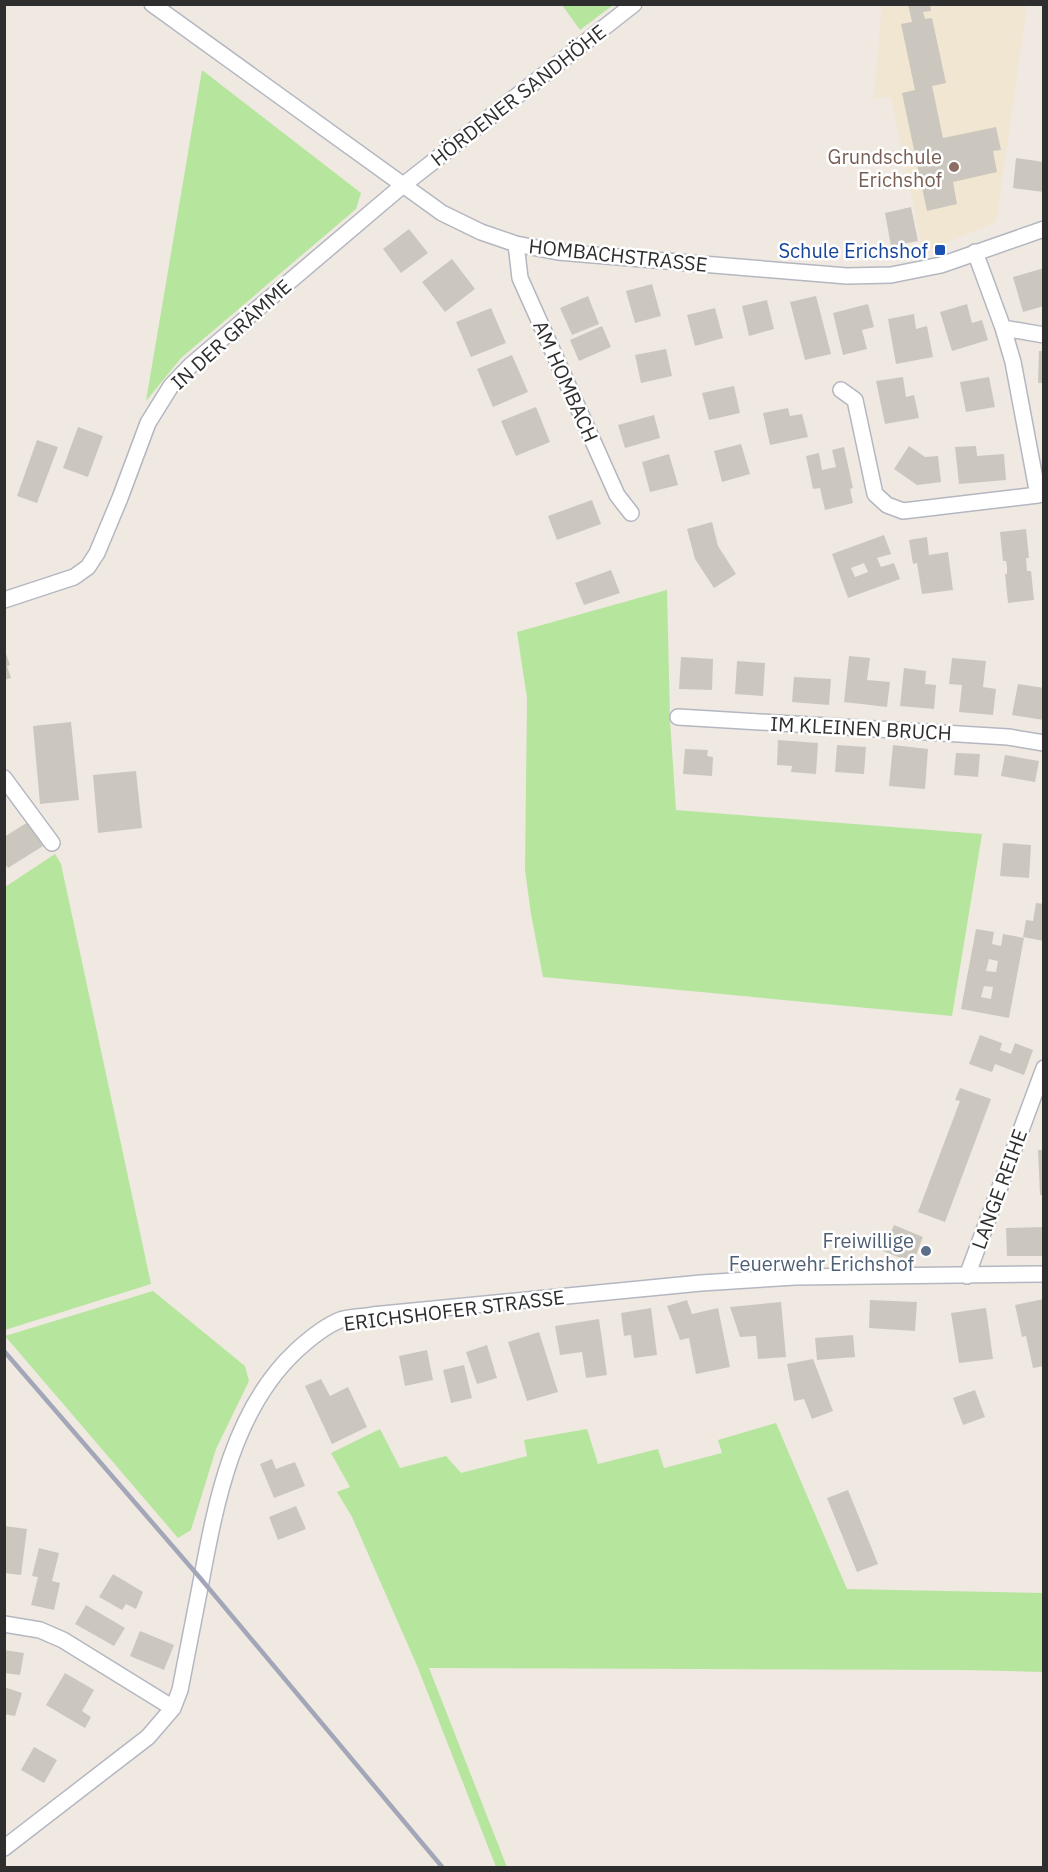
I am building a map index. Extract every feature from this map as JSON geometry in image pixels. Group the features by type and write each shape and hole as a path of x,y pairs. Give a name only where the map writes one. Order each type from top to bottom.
{"street":[{"name":"HOMBACHSTRASSE","path":"152,4 442,213 481,232 516,244 558,252 847,276 891,275 941,265 1044,229"},
{"name":"HÖRDENER SANDHÖHE","path":"402,186 634,4"},
{"name":"IN DER GRÄMME","path":"4,600 74,577 88,567 97,553 113,516 148,423 171,386 200,357 402,186"},
{"name":"AM HOMBACH","path":"516,244 520,278 617,495 631,513"},
{"path":"841,390 855,400 875,494 887,505 903,511 1038,495 1013,363 1003,328 975,252"},
{"path":"1003,328 1044,335"},
{"name":"IM KLEINEN BRUCH","path":"678,717 1008,737 1044,743"},
{"path":"4,778 52,843"},
{"name":"LANGE REIHE","path":"967,1276 1044,1068"},
{"name":"ERICHSHOFER STRASSE","path":"4,1848 148,1737 173,1708 180,1690 213,1517 230,1462 249,1413 267,1382 312,1336 341,1320 372,1315 701,1282 795,1277 1044,1274"},
{"path":"4,1624 40,1630 63,1640 173,1708"}],"shaded area":[{"name":"Grundschule Erichshof","path":"882,5 1027,5 996,222 923,252 891,97 874,98"}],"green space":[{"path":"562,5 613,5 580,30"},
{"path":"202,70 361,193 356,209 181,358 146,401"},
{"path":"667,590 670,720 676,810 982,834 952,1016 543,977 525,870 527,698 517,632"},
{"path":"55,854 61,864 151,1284 5,1330 5,887"},
{"path":"153,1291 245,1366 249,1381 216,1449 191,1530 178,1538 5,1336"},
{"path":"776,1423 847,1589 1043,1593 1043,1672 429,1668 507,1867 496,1867 418,1668 352,1517 337,1492 350,1487 331,1453 380,1429 400,1468 446,1456 461,1473 527,1456 524,1440 587,1429 598,1464 658,1449 664,1468 722,1453 718,1440"}],"building":[{"path":"908,4 930,4 931,11 923,12 925,19 932,18 946,83 932,86 943,138 996,127 1001,150 993,151 997,172 953,182 957,204 927,211 902,93 915,90 901,24 912,22"},
{"path":"1016,158 1044,162 1044,192 1013,188"},
{"path":"911,207 918,241 891,246 885,213"},
{"path":"409,229 428,253 401,273 383,249"},
{"path":"452,259 475,289 445,312 422,282"},
{"path":"1044,268 1044,306 1023,312 1013,277"},
{"path":"652,284 661,316 635,323 626,291"},
{"path":"588,296 599,324 572,335 560,308"},
{"path":"816,296 831,354 805,360 790,302"},
{"path":"767,300 774,329 749,336 742,306"},
{"path":"868,304 874,327 862,330 867,349 843,355 833,313"},
{"path":"967,304 972,323 982,320 988,340 952,351 940,312"},
{"path":"491,308 506,343 471,357 456,322"},
{"path":"715,308 723,338 695,346 687,315"},
{"path":"914,314 916,329 927,326 933,357 896,364 888,319"},
{"path":"602,326 611,347 579,361 570,340"},
{"path":"666,349 672,376 641,383 635,355"},
{"path":"1039,351 1044,351 1044,383 1038,383"},
{"path":"512,355 528,392 493,407 477,369"},
{"path":"903,377 906,397 914,395 919,418 885,424 876,381"},
{"path":"989,377 995,407 966,412 960,382"},
{"path":"734,386 740,413 709,420 702,393"},
{"path":"536,407 550,442 516,456 501,421"},
{"path":"788,408 790,416 802,414 808,437 770,445 763,413"},
{"path":"654,415 660,438 625,448 618,425"},
{"path":"78,427 103,436 88,477 63,468"},
{"path":"37,440 58,447 37,503 17,496"},
{"path":"741,444 750,474 722,482 714,451"},
{"path":"909,446 925,457 938,456 941,482 917,485 894,469"},
{"path":"976,446 977,456 1004,454 1006,480 959,484 955,447"},
{"path":"844,447 853,488 850,489 853,503 825,510 820,488 813,489 806,456 819,453 822,470 836,467 832,450"},
{"path":"669,454 678,485 650,492 642,462"},
{"path":"592,500 601,524 557,540 548,516"},
{"path":"712,522 718,546 736,574 714,588 695,559 687,529"},
{"path":"1026,529 1029,558 1026,558 1027,571 1031,571 1034,600 1008,603 1005,574 1007,574 1007,567 1006,561 1003,561 1000,532"},
{"path":"884,535 891,554 877,558 881,567 894,563 900,579 848,598 832,554","holes":["864,563 868,572 855,577 851,568"]},
{"path":"927,537 929,555 948,552 953,590 922,594 917,563 913,564 909,540"},
{"path":"611,570 620,593 584,605 575,583"},
{"path":"4,648 10,665 7,666 11,678 4,680"},
{"path":"849,656 870,658 867,680 890,682 887,707 844,702"},
{"path":"681,657 713,659 712,690 679,689"},
{"path":"952,658 986,661 983,687 996,689 993,715 959,712 962,685 949,684"},
{"path":"737,661 765,663 763,696 735,694"},
{"path":"904,668 926,671 925,684 936,685 934,709 900,706"},
{"path":"794,677 831,679 829,705 792,702"},
{"path":"1018,684 1044,688 1044,720 1012,715"},
{"path":"71,722 79,800 40,804 33,726"},
{"path":"778,740 818,743 816,774 791,772 792,766 777,765"},
{"path":"837,745 866,747 864,774 835,772"},
{"path":"893,745 928,749 925,789 889,786"},
{"path":"685,749 708,750 707,756 713,757 712,776 683,774"},
{"path":"956,753 980,754 978,777 954,775"},
{"path":"1005,755 1039,761 1035,782 1001,776"},
{"path":"136,771 142,828 98,833 93,775"},
{"path":"28,822 43,846 8,868 4,863 4,837"},
{"path":"1003,843 1031,845 1029,878 1000,876"},
{"path":"1036,903 1044,904 1044,941 1023,937 1026,920 1033,921"},
{"path":"976,929 994,932 992,944 1001,946 1003,934 1024,938 1009,1018 961,1009","holes":["989,959 998,961 996,972 986,971","984,986 993,987 991,999 981,997"]},
{"path":"980,1035 1002,1043 1000,1050 1011,1054 1015,1043 1033,1050 1024,1075 995,1064 992,1072 969,1064"},
{"path":"960,1088 991,1099 945,1222 918,1212 960,1101 955,1100"},
{"path":"1038,1150 1044,1150 1044,1195 1040,1195"},
{"path":"894,1225 923,1237 913,1263 883,1251"},
{"path":"1044,1227 1044,1256 1007,1256 1006,1228"},
{"path":"1044,1299 1044,1366 1033,1368 1026,1336 1022,1337 1015,1305"},
{"path":"687,1300 692,1314 718,1308 730,1367 696,1374 689,1338 680,1340 667,1306"},
{"path":"870,1300 917,1302 915,1331 869,1328"},
{"path":"781,1302 786,1357 758,1359 756,1336 740,1337 730,1307"},
{"path":"651,1308 657,1355 634,1358 631,1335 624,1336 621,1313"},
{"path":"986,1308 993,1359 959,1363 951,1313"},
{"path":"599,1319 607,1375 586,1378 582,1352 560,1355 555,1326"},
{"path":"539,1332 558,1392 527,1401 508,1342"},
{"path":"853,1335 855,1357 817,1360 815,1338"},
{"path":"487,1345 497,1378 477,1384 466,1352"},
{"path":"427,1350 433,1380 405,1386 399,1356"},
{"path":"813,1359 833,1411 812,1419 804,1399 794,1401 787,1364"},
{"path":"464,1365 472,1398 451,1403 443,1370"},
{"path":"321,1379 330,1396 348,1387 367,1427 332,1444 305,1386"},
{"path":"975,1390 985,1417 963,1425 953,1398"},
{"path":"272,1459 276,1469 295,1462 305,1486 274,1498 260,1464"},
{"path":"848,1490 878,1564 857,1572 827,1498"},
{"path":"296,1506 306,1529 278,1540 269,1517"},
{"path":"4,1526 27,1529 21,1575 4,1573"},
{"path":"39,1548 59,1553 52,1581 60,1583 54,1610 31,1605 38,1577 32,1576"},
{"path":"113,1574 143,1592 136,1609 126,1604 122,1610 99,1597"},
{"path":"86,1605 125,1628 114,1646 75,1624"},
{"path":"140,1631 174,1645 164,1670 130,1656"},
{"path":"4,1650 24,1653 20,1675 4,1673"},
{"path":"65,1673 94,1690 82,1711 91,1717 85,1728 46,1705"},
{"path":"4,1687 22,1693 15,1716 4,1714"},
{"path":"34,1747 57,1760 44,1783 21,1770"}],"railway":[{"path":"4,1351 201,1579 443,1868"}],"place":[{"name":"Grundschule Erichshof","path":"954,167"},
{"name":"Schule Erichshof","path":"940,250"},
{"name":"Freiwillige Feuerwehr Erichshof","path":"926,1251"}]}
